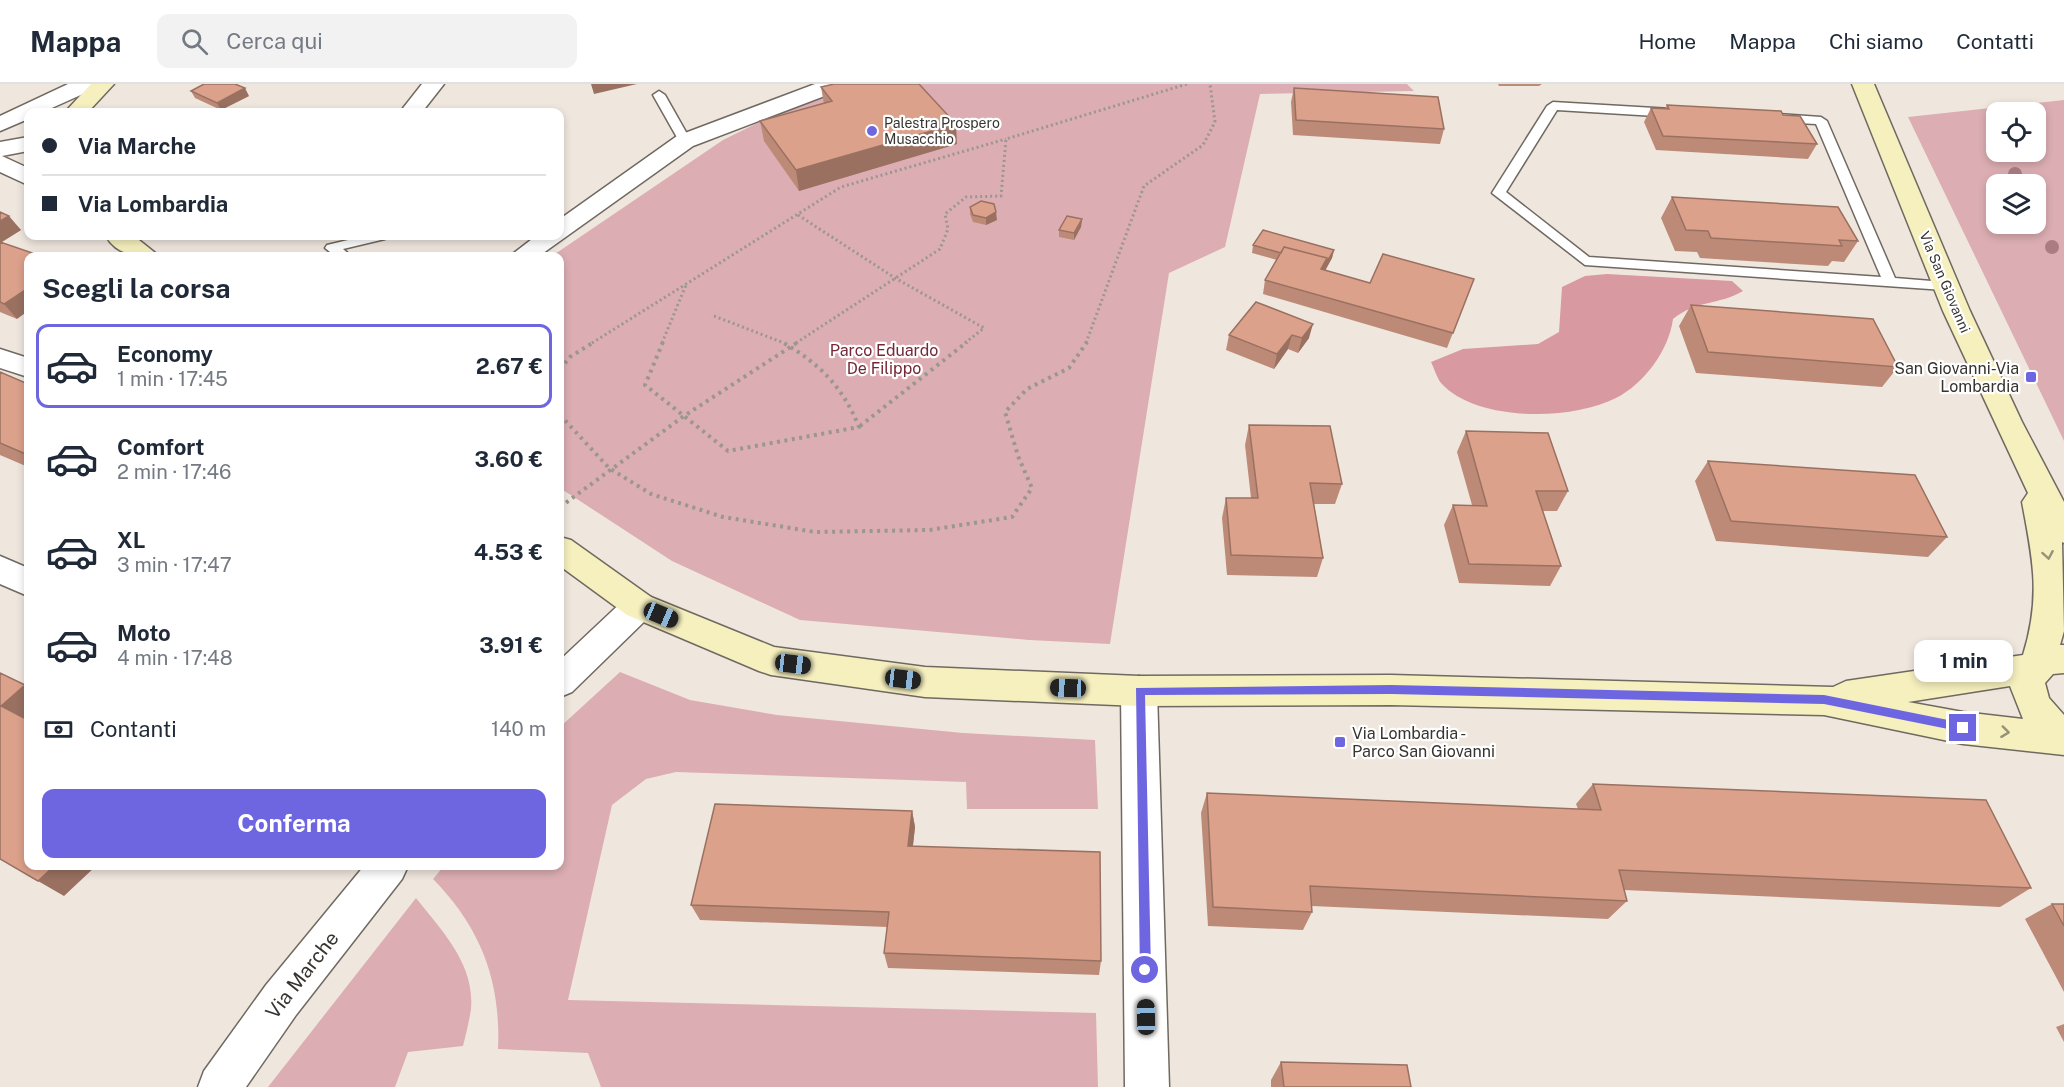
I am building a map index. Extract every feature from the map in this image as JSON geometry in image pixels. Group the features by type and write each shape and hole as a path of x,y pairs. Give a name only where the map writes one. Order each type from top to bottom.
{"street":[{"path":"34,108 86,84"},
{"path":"80,108 104,84"},
{"path":"414,108 433,84"},
{"path":"564,227 685,141 835,84"},
{"name":"Via San Giovanni","path":"1863,84 1944,286 2034,477 2064,531"},
{"path":"0,124 24,113"},
{"path":"0,131 24,128"},
{"path":"0,148 24,145"},
{"path":"0,162 24,176"},
{"path":"124,240 140,252"},
{"path":"529,252 546,240"},
{"path":"0,358 24,367"},
{"name":"Via San Giovanni","path":"2034,477 2050,566 2050,621 2045,664 2027,682 2031,701 2044,721 2064,738"},
{"path":"564,552 639,606 771,661 925,682 1139,691 1391,690 1824,700 1963,728 2064,738"},
{"path":"564,678 639,606"},
{"path":"1824,700 2045,664"},
{"path":"1139,691 1147,1087"},
{"name":"Via Marche","path":"220,1087 281,1000 385,870"}],"lane":[{"path":"659,94 685,141"},
{"path":"1681,113 1553,106 1499,194 1585,261 1944,286"},
{"path":"1763,118 1821,121 1890,282"},
{"path":"338,252 332,248 364,240"}],"path":[{"path":"564,364 570,357 841,187 1186,84"},
{"path":"564,419 609,468 651,494 723,518 815,532 929,530 1012,517 1032,488 1018,456 1005,412 1027,389 1069,368 1089,338 1144,186 1203,145 1215,122 1210,84"},
{"path":"564,504 609,468 684,416 940,249 948,229 945,214 966,198 1001,196 1006,139"},
{"path":"686,285 645,385 728,451 859,427 984,328 895,278 798,215"},
{"path":"714,316 748,326 793,345 818,366 839,390 854,411 859,427"}],"green space":[{"name":"Parco Eduardo De Filippo","path":"874,84 1407,84 1414,91 1260,94 1225,247 1169,273 1110,644 1029,640 800,620 672,561 564,491 564,252 558,252 723,140 788,108"},
{"path":"2064,100 2064,441 1908,117 1986,108 1986,162 2046,162 2046,102"},
{"path":"620,672 690,700 777,715 963,733 1095,740 1098,809 967,809 966,782 676,772 646,779 612,805 568,1000 1096,1013 1098,1087 601,1087 588,1053 498,1049 496,1001 485,957 464,917 433,879 441,870 564,870 564,723"},
{"path":"416,898 455,949 468,977 471,1009 463,1046 408,1052 395,1087 268,1087"}],"shaded area":[{"path":"1607,274 1732,281 1743,291 1725,299 1691,308 1673,319 1671,331 1654,365 1626,392 1597,406 1550,414 1500,411 1477,405 1457,396 1441,383 1431,362 1463,349 1538,344 1559,332 1562,287 1585,276"}],"building":[{"path":"204,84 235,84 245,88 217,103 191,91"},
{"name":"Palestra Prospero Musacchio","path":"834,84 919,84 956,124 796,170 760,121 832,101 821,87"},
{"path":"1294,88 1438,97 1444,129 1296,120"},
{"path":"1667,105 1781,111 1783,115 1800,116 1817,144 1663,136 1651,108 1669,109"},
{"path":"1672,197 1838,207 1858,241 1839,240 1842,246 1711,238 1708,231 1686,230"},
{"path":"981,201 994,204 996,212 986,218 973,215 970,207"},
{"path":"0,212 9,216 0,221"},
{"path":"1067,216 1082,219 1074,233 1059,230"},
{"path":"1263,230 1334,250 1325,265 1327,258 1284,247 1281,253 1253,245"},
{"path":"0,242 29,252 24,252 24,291 4,304 0,302"},
{"path":"1284,247 1327,258 1321,269 1370,283 1383,254 1474,279 1453,333 1265,280"},
{"path":"1256,302 1313,324 1302,338 1292,335 1277,354 1229,335"},
{"path":"1691,305 1873,319 1898,367 1708,352"},
{"path":"0,372 24,382 24,453 0,443"},
{"path":"1249,425 1330,426 1342,484 1310,483 1323,558 1231,555 1226,498 1258,498"},
{"path":"1466,431 1548,433 1568,491 1536,491 1561,566 1469,564 1453,505 1487,506"},
{"path":"1708,461 1915,475 1947,537 1731,521"},
{"path":"0,673 24,685 1,706 24,718 24,870 50,870 38,881 0,859"},
{"path":"1593,784 1986,800 2031,888 1619,870 1627,901 1310,886 1312,912 1213,907 1207,793 1601,810"},
{"path":"715,804 912,811 908,846 1100,852 1101,961 884,953 889,912 691,905"},
{"path":"2052,904 2064,904 2064,926"},
{"path":"1281,1062 1407,1065 1411,1087 1284,1087"}],"place":[{"name":"Palestra Prospero Musacchio","path":"872,131"},
{"name":"San Giovanni-Via Lombardia","path":"2031,377"},
{"name":"Via Lombardia - Parco San Giovanni","path":"1340,742"}],"route":[{"path":"1145,970 1139,691 1391,690 1824,700 1963,728"}]}
